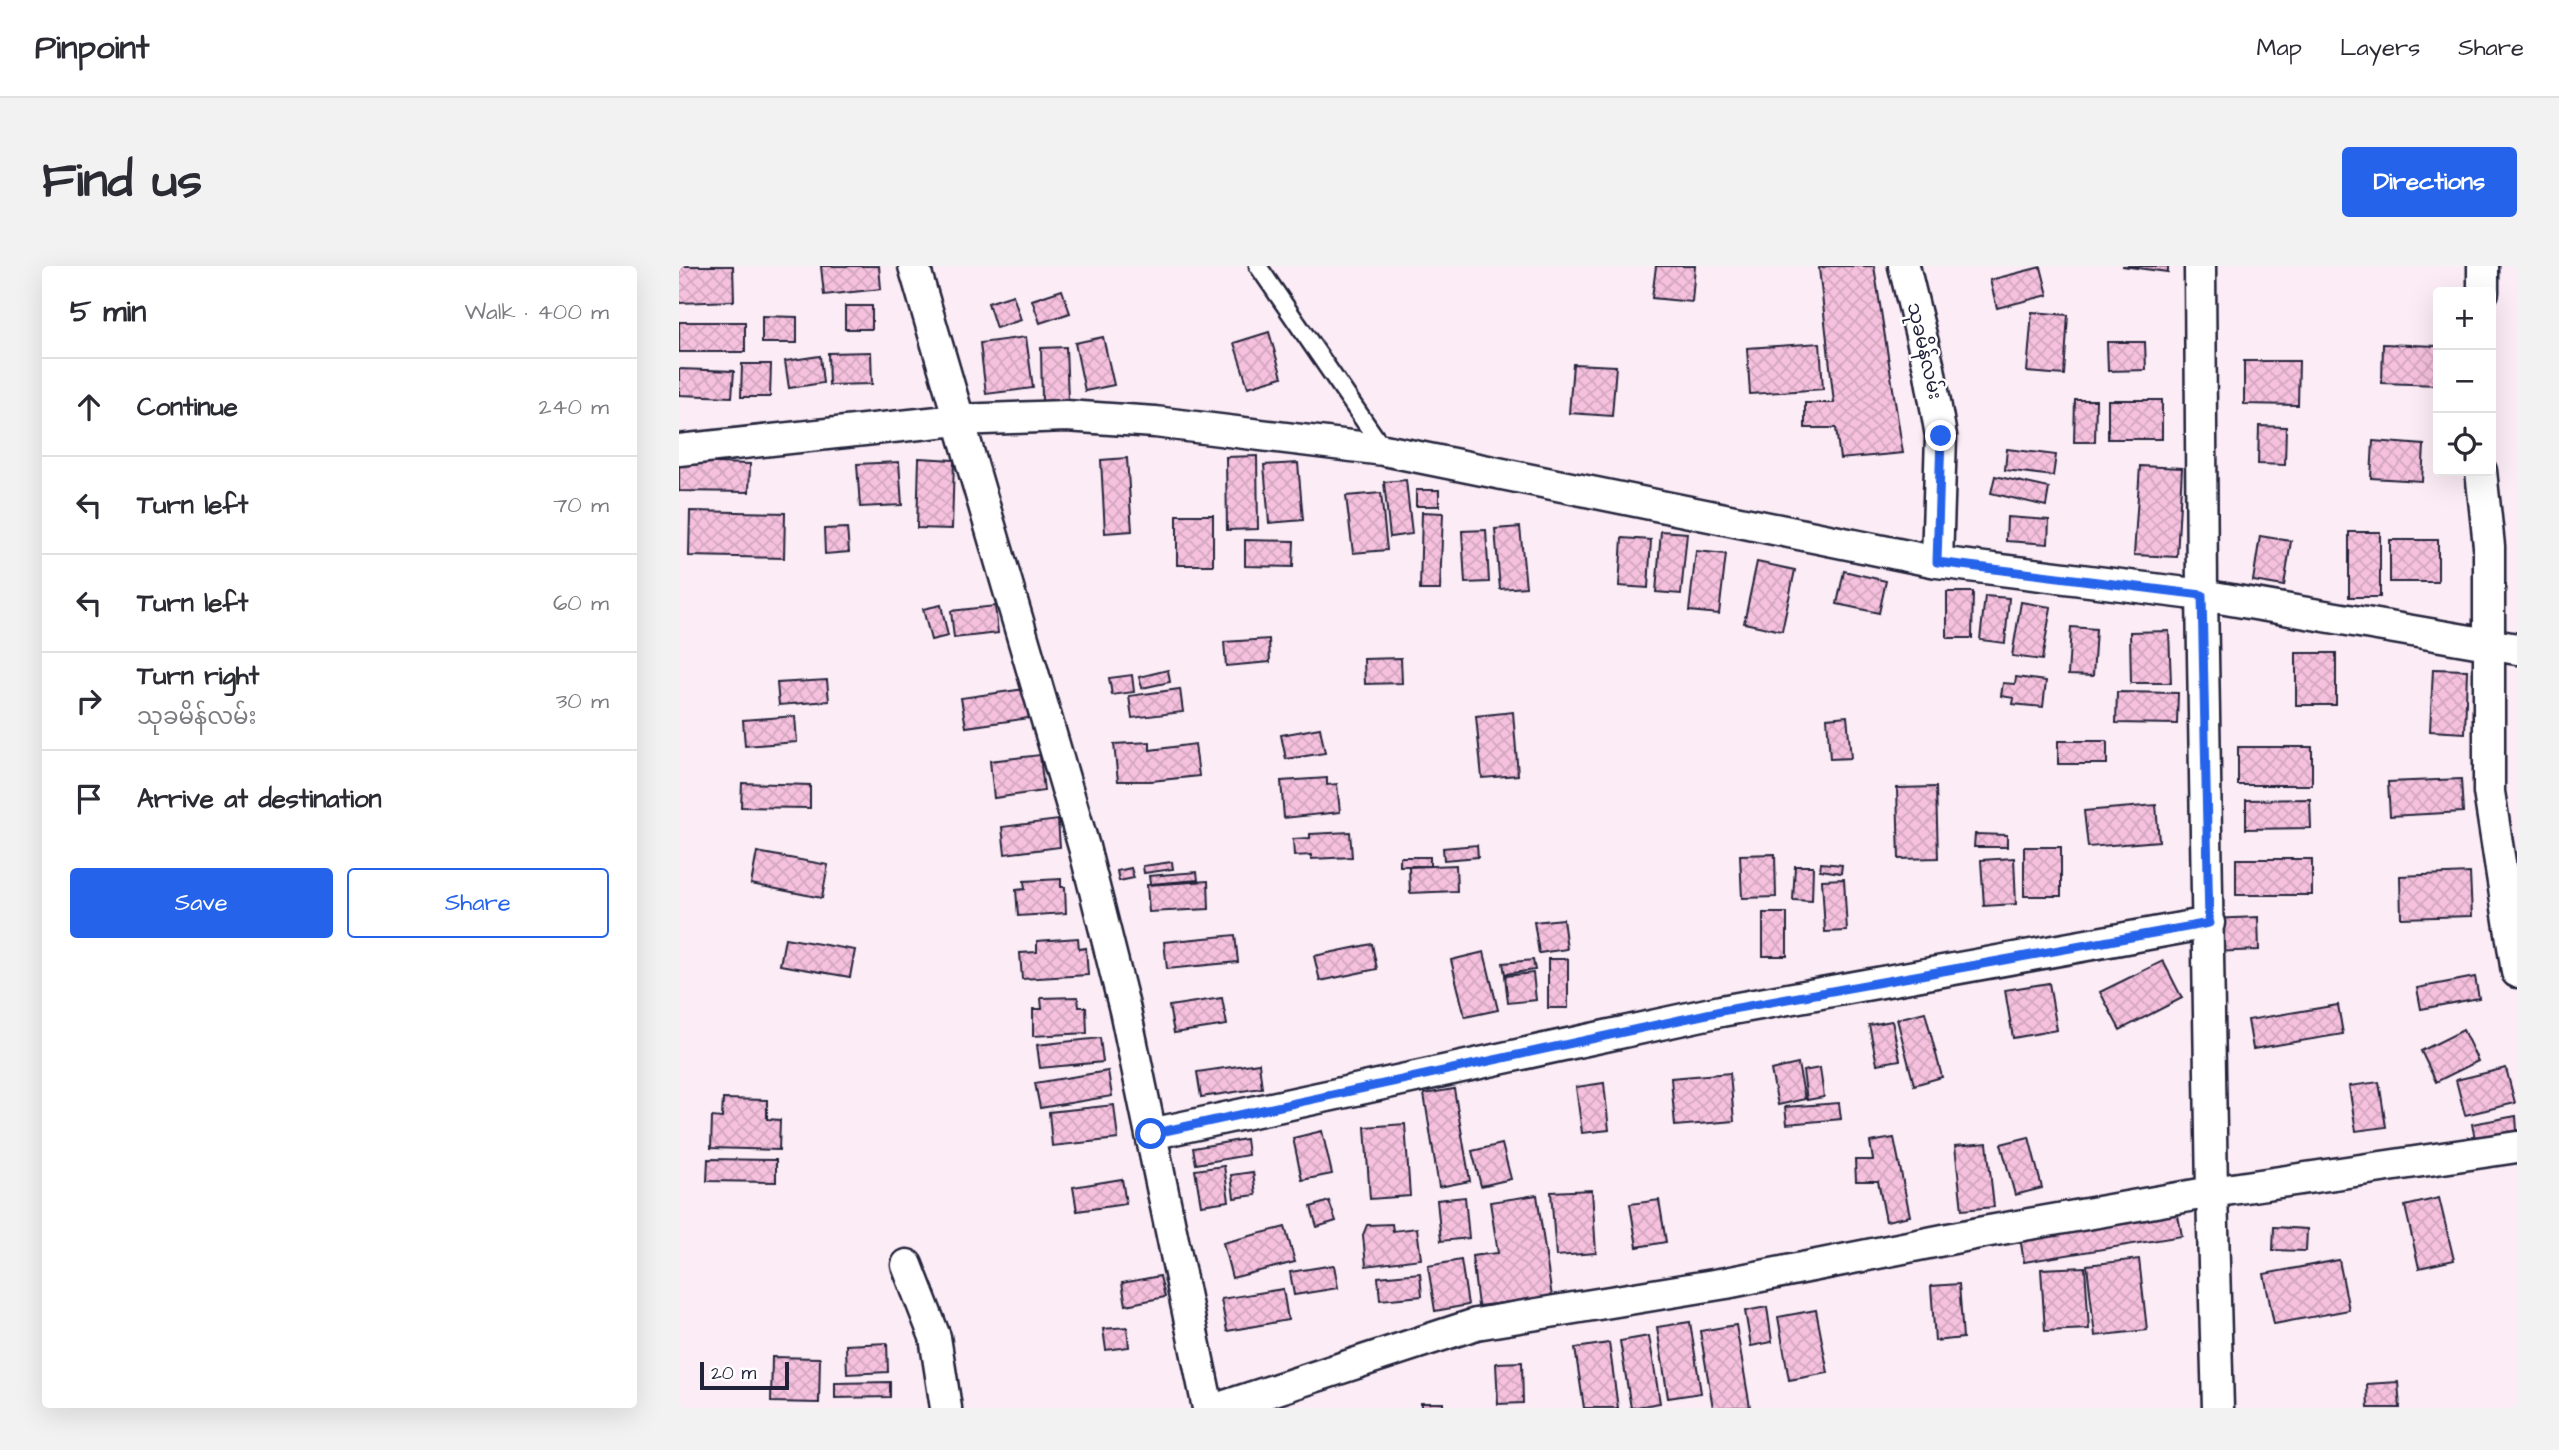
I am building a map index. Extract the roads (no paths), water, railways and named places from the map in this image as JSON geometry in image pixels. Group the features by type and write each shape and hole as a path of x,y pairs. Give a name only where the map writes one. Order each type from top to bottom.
{"street":[{"path":"914,266 1084,847 1125,1010 1208,1408"},
{"name":"သုခမိန်လမ်း","path":"1904,266 1929,368 1941,436 1937,562"},
{"path":"2200,266 2202,595 2218,1408"},
{"path":"2483,266 2483,287"},
{"path":"679,450 957,420 1066,416 1155,422 1384,450 1937,562 2202,595 2503,647"},
{"path":"2482,476 2503,647 2490,792 2517,972"},
{"path":"1151,1134 1721,1011 2209,923"},
{"path":"1219,1408 1476,1324 1726,1283 1984,1232 2212,1192 2517,1147"},
{"path":"907,1265 935,1337 946,1408"}],"lane":[{"path":"1258,266 1384,450"}]}
